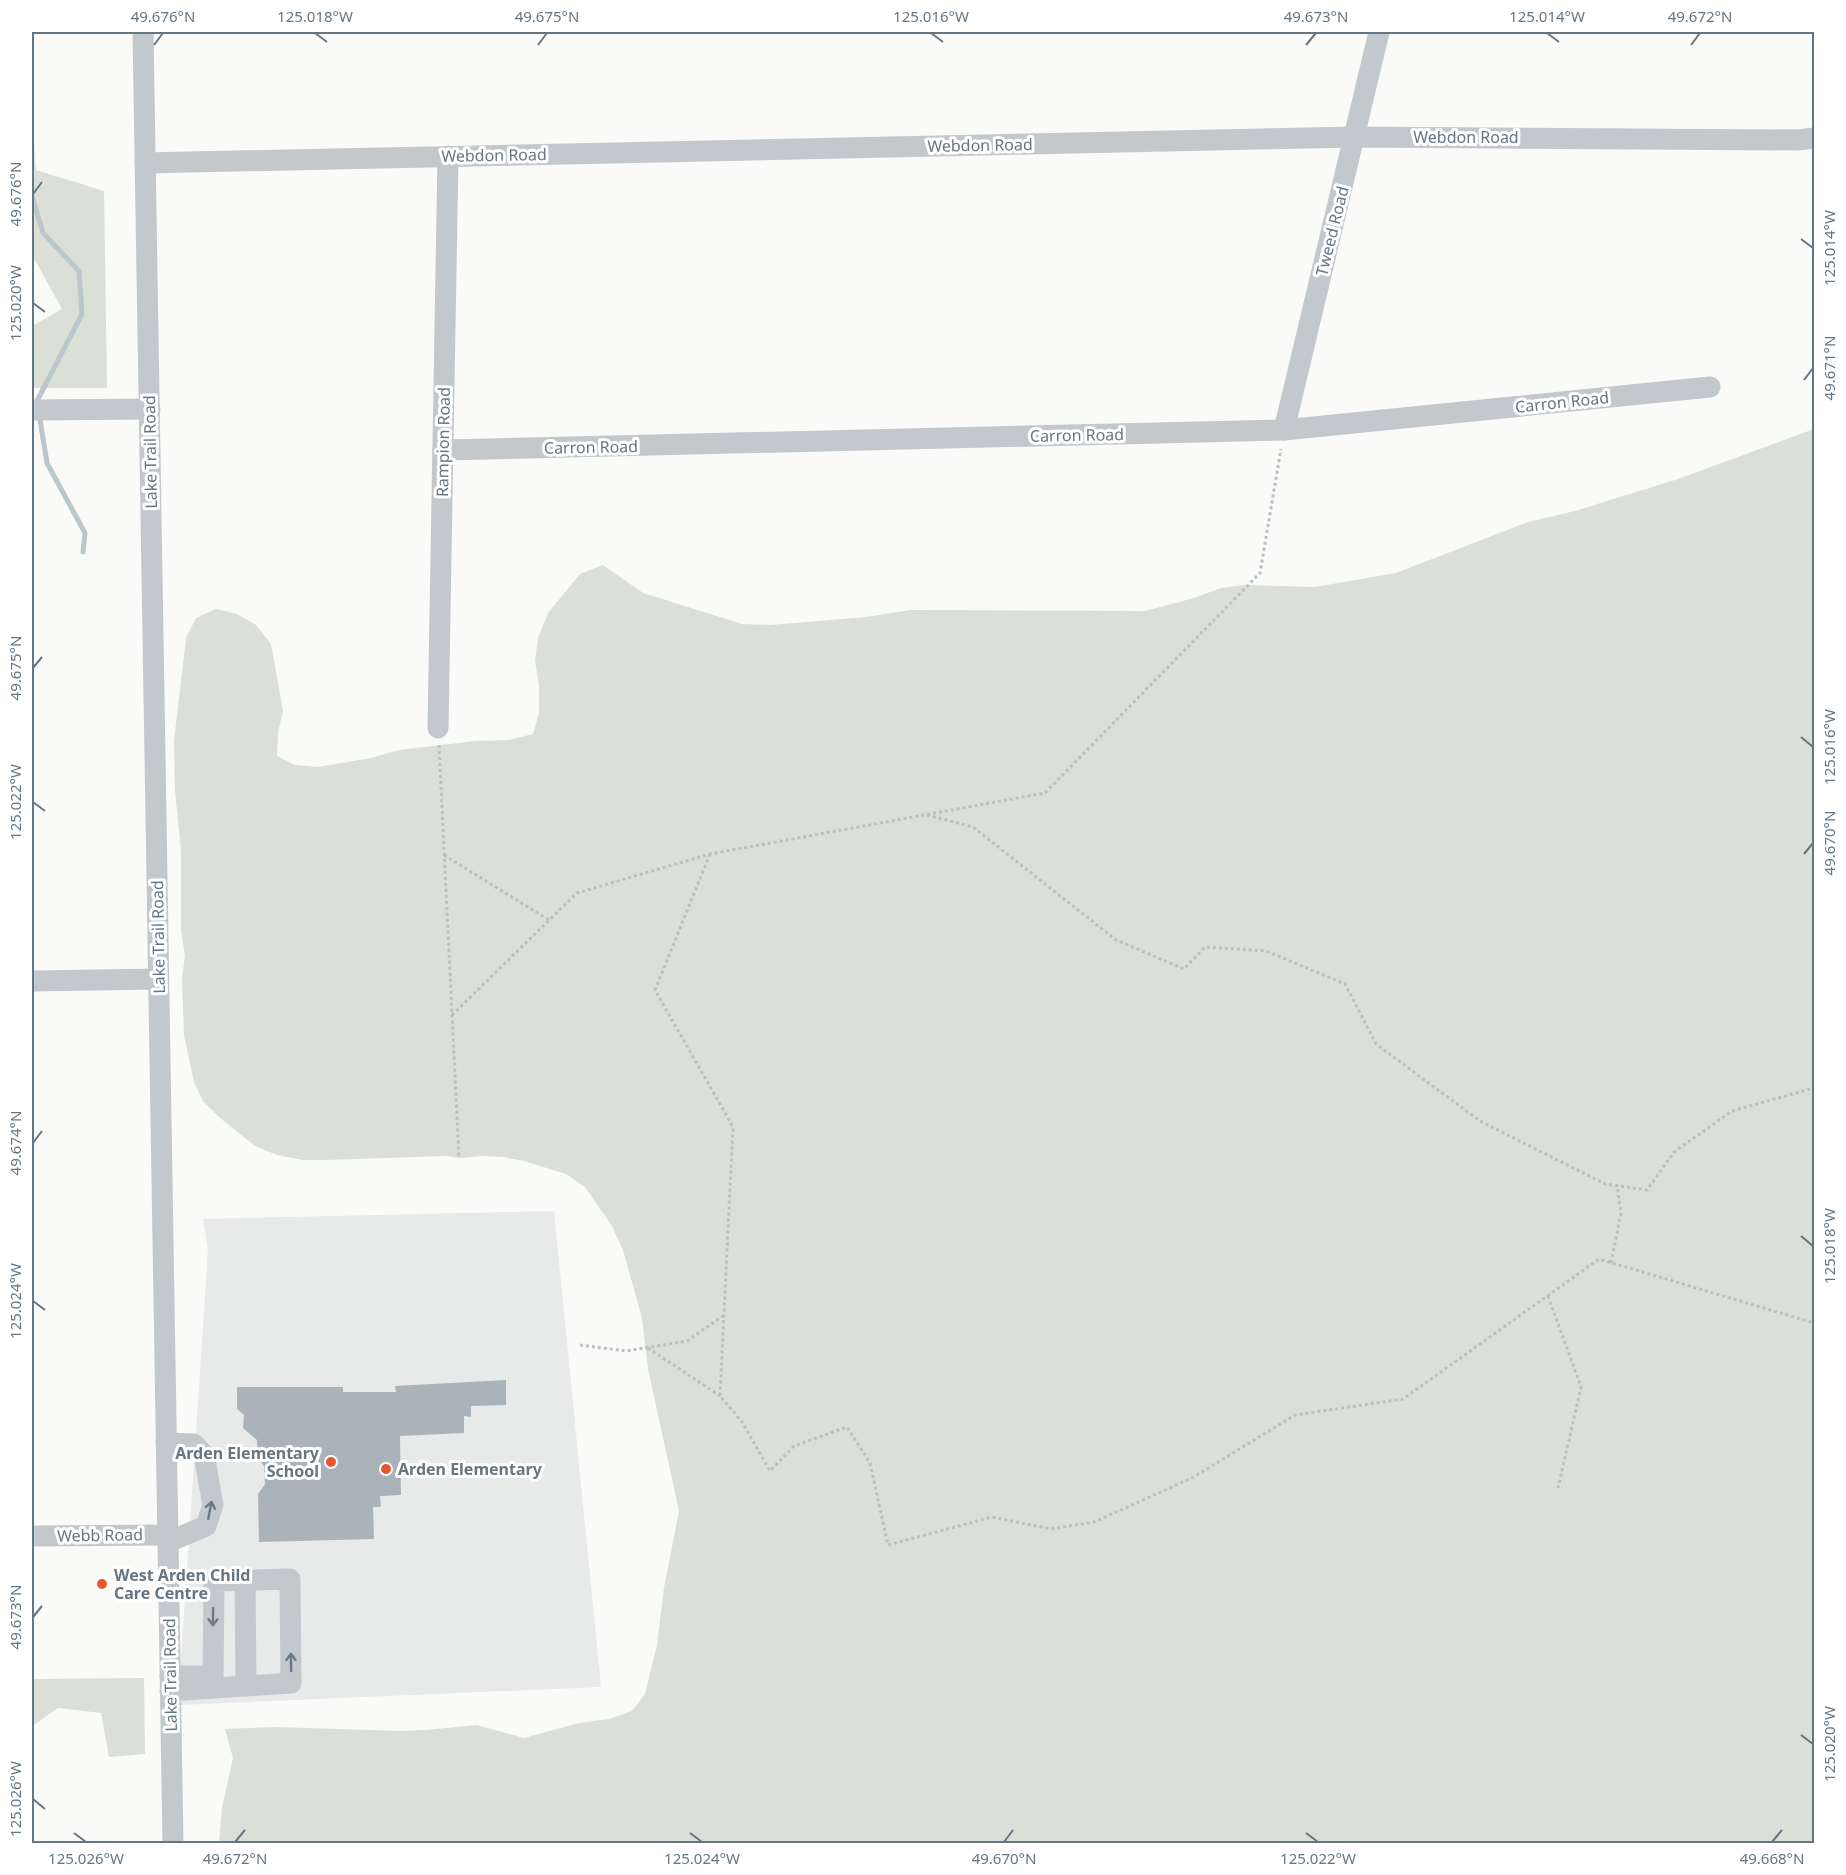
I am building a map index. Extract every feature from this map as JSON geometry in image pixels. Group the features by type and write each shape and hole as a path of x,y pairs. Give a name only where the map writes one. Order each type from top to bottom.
{"street":[{"name":"Lake Trail Road","path":"143,32 173,1844"},
{"name":"Tweed Road","path":"1284,430 1379,32"},
{"name":"Webdon Road","path":"145,163 1355,137 1798,140 1815,138"},
{"name":"Rampion Road","path":"438,728 448,156"},
{"name":"Carron Road","path":"443,450 1284,430 1710,387"},
{"path":"32,410 150,409"},
{"path":"32,981 159,979"},
{"path":"166,1443 194,1444 204,1455 213,1505 206,1526 168,1538"},
{"name":"Webb Road","path":"32,1536 168,1538"},
{"path":"290,1579 291,1683 246,1686 170,1684 213,1676 214,1581 290,1579"},
{"path":"245,1580 246,1686"}],"path":[{"path":"452,1015 578,893 710,854 1045,793 1260,573 1284,430"},
{"path":"438,728 459,1158"},
{"path":"926,815 973,827 1116,940 1184,969 1205,947 1266,951 1346,984 1376,1044 1480,1121 1605,1184 1647,1190 1674,1152 1732,1111 1815,1088"},
{"path":"710,854 655,990 733,1127 720,1396"},
{"path":"444,855 549,920"},
{"path":"1611,1263 1621,1214 1617,1185"},
{"path":"647,1347 720,1396 742,1422 770,1471 794,1446 847,1426 870,1463 888,1545 992,1517 1051,1529 1094,1522 1192,1478 1295,1415 1403,1400 1599,1259 1815,1323"},
{"path":"1548,1296 1581,1387 1558,1488"},
{"path":"580,1345 626,1351 687,1341 723,1316"}],"shaded area":[{"path":"32,116 36,170 104,191 107,388 32,388 32,326 62,309 35,260 32,259"},
{"path":"1814,429 1814,1843 219,1843 222,1808 233,1758 225,1729 275,1727 401,1731 477,1725 524,1738 579,1723 609,1719 632,1711 645,1694 657,1645 664,1588 679,1511 648,1369 642,1318 623,1250 612,1226 585,1187 566,1174 503,1157 446,1156 303,1160 277,1155 255,1146 203,1101 194,1082 184,1035 182,979 185,956 181,931 181,851 175,791 174,741 186,638 196,618 216,609 237,614 256,625 271,644 283,711 278,732 277,756 295,765 318,767 371,758 399,750 476,741 509,740 533,734 539,713 539,685 535,661 538,638 548,613 580,574 603,565 643,593 742,624 771,625 866,617 911,610 1145,611 1221,588 1243,585 1315,587 1396,573 1528,522 1575,511 1678,479"},
{"name":"Arden Elementary","path":"554,1211 601,1687 178,1705 208,1251 203,1219"},
{"path":"144,1678 145,1754 109,1757 101,1713 58,1708 32,1726 32,1679"}],"building":[{"name":"Arden Elementary School","path":"506,1380 506,1405 471,1406 471,1417 464,1416 464,1433 400,1436 401,1495 380,1496 381,1507 373,1507 374,1539 259,1542 258,1494 265,1484 264,1466 258,1458 257,1440 243,1428 244,1415 237,1409 237,1387 343,1387 343,1392 396,1392 395,1386"}],"waterway":[{"path":"32,196 43,233 79,271 82,314 37,405"},
{"path":"39,414 47,463 85,533 83,552"}],"place":[{"name":"Arden Elementary School","path":"331,1462"},
{"name":"Arden Elementary","path":"386,1469"},
{"name":"West Arden Child Care Centre","path":"102,1584"}]}
